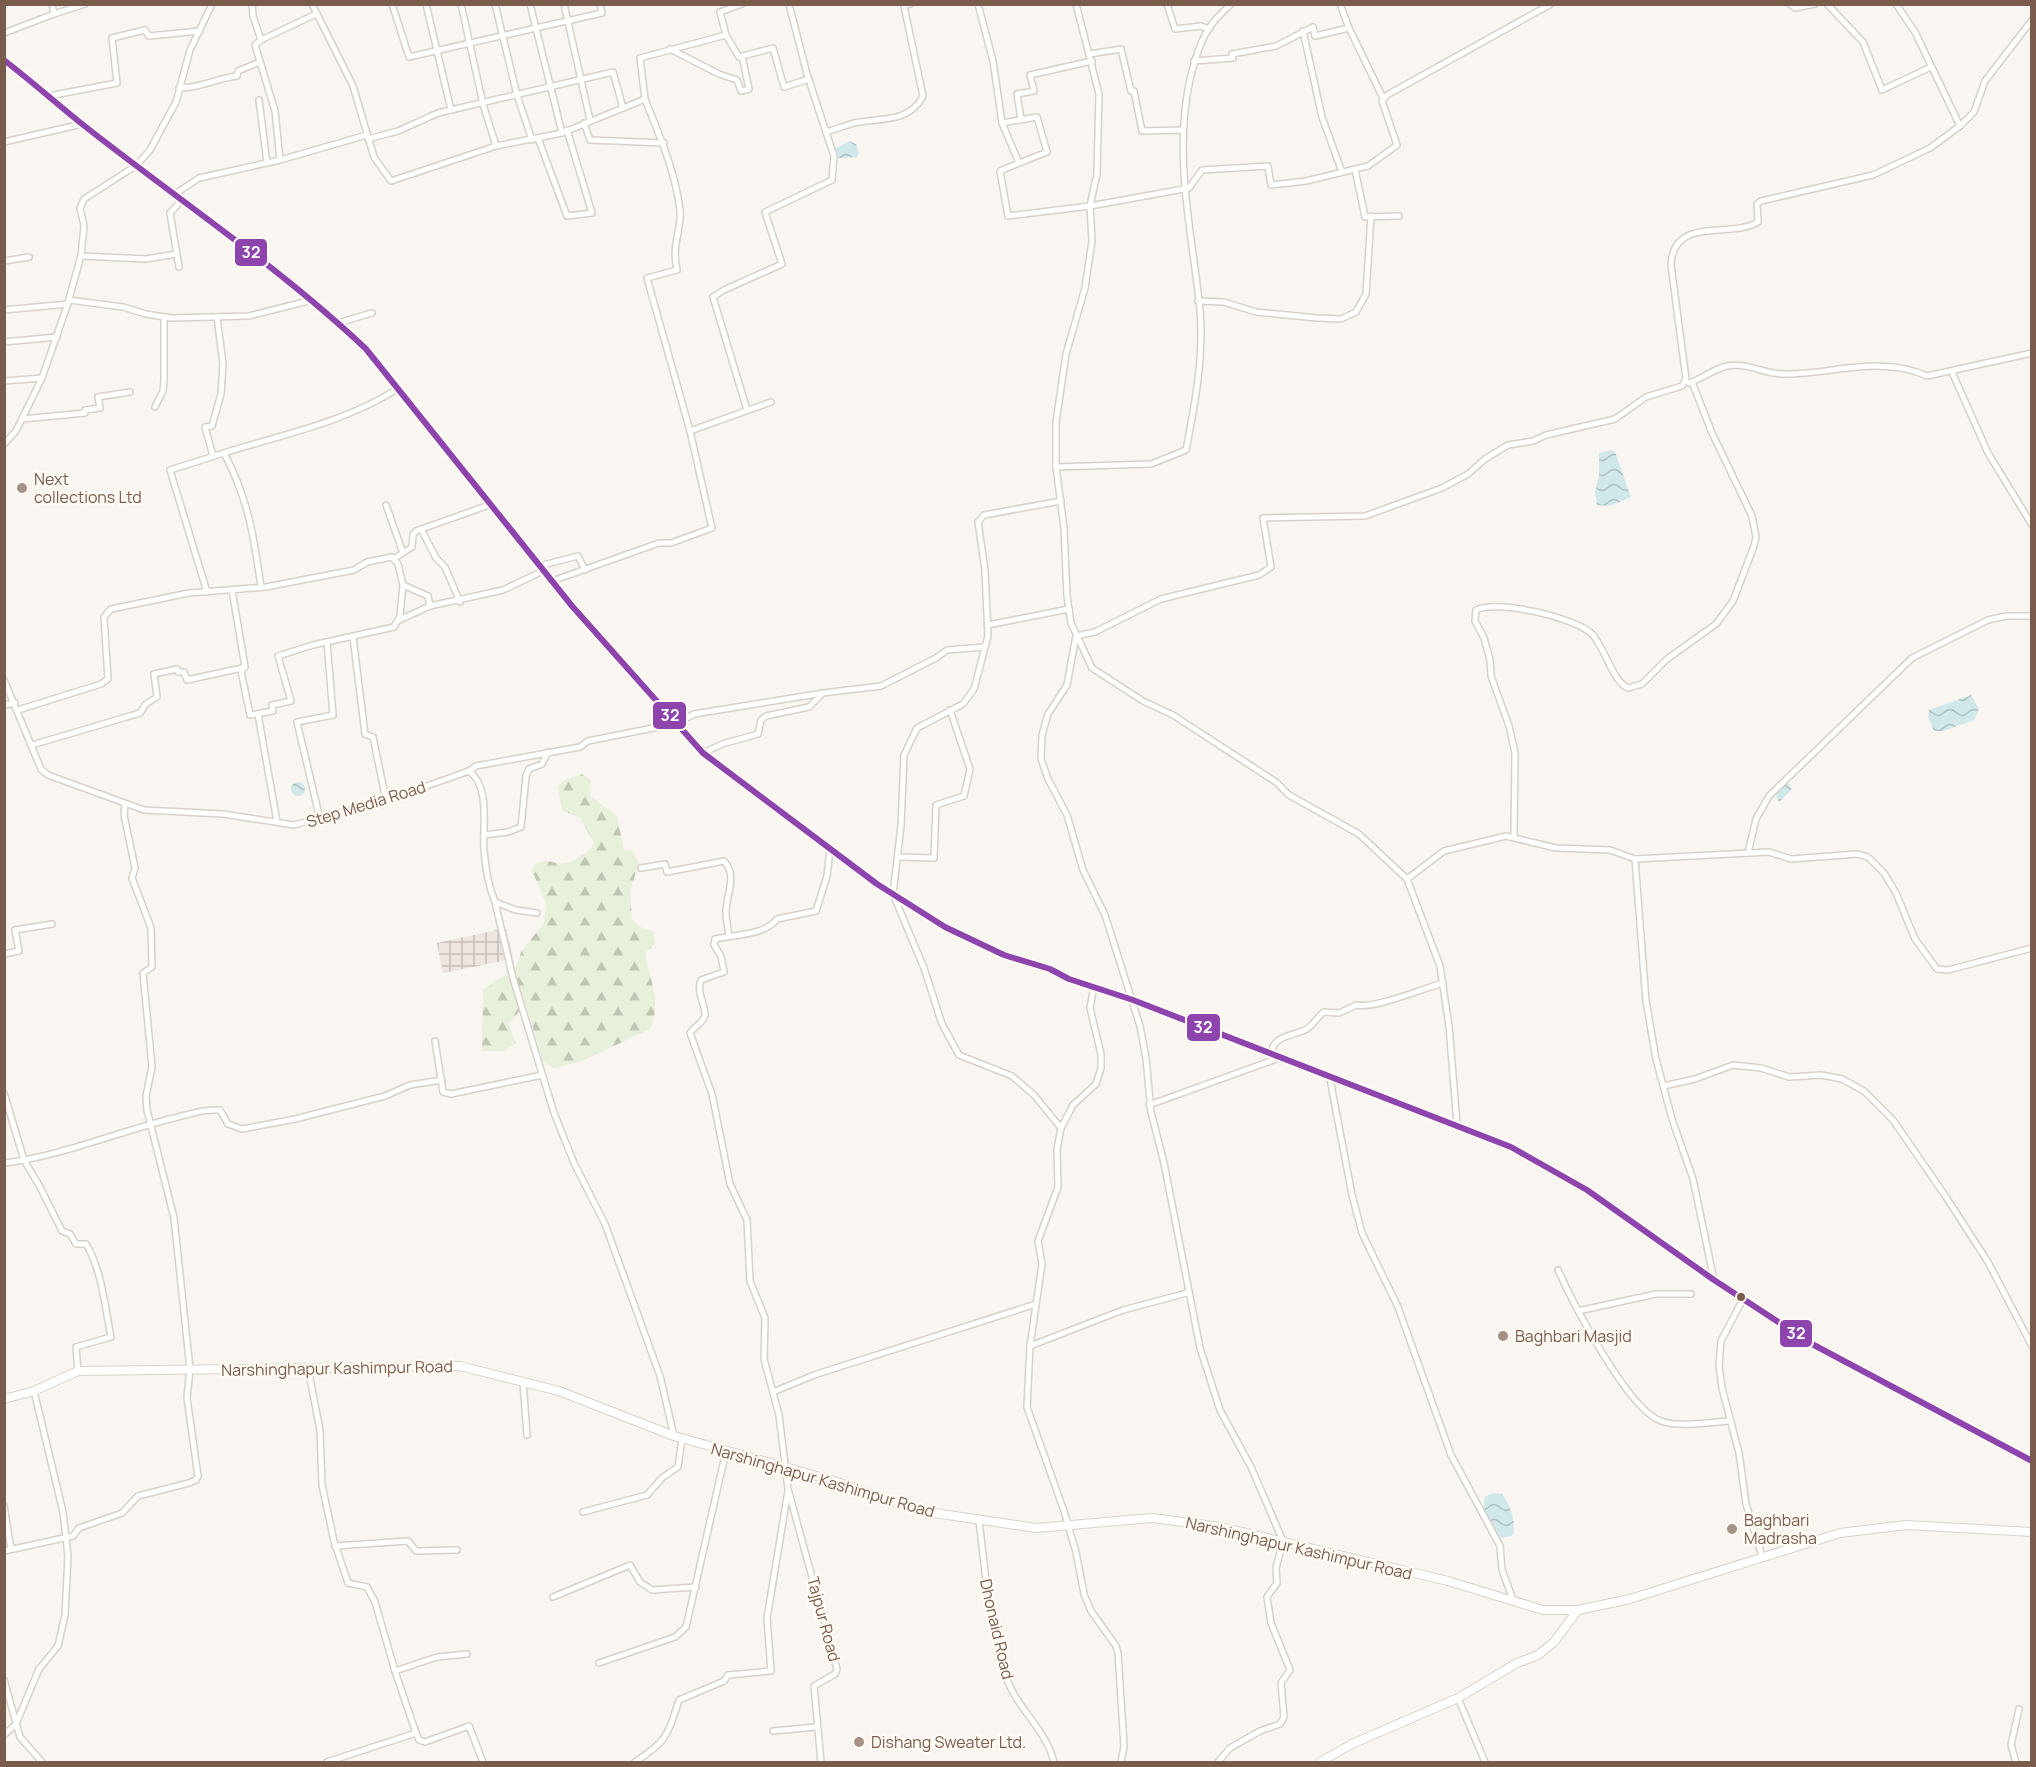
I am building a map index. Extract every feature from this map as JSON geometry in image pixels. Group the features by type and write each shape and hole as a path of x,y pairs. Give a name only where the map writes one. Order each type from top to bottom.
{"street":[{"path":"52,4 54,14"},
{"path":"4,33 85,4"},
{"path":"4,444 22,419 42,378 57,337 81,256 84,226 80,208 84,199 137,165 150,150 176,102 190,50 212,4"},
{"path":"252,4 253,16 261,40"},
{"path":"312,4 353,86 367,137 377,163 391,181 496,146 564,132 645,99"},
{"path":"392,4 409,57 602,13 600,4"},
{"path":"426,4 451,110"},
{"path":"461,4 483,104 496,146"},
{"path":"495,4 517,95 567,216 592,213 550,87 530,4"},
{"path":"564,4 591,120"},
{"path":"742,4 720,12 726,35 739,57 773,48 784,87 809,79"},
{"path":"747,411 713,297 782,264 765,212 832,180 834,156 809,79 789,4"},
{"path":"826,132 855,123 893,118 909,113 919,104 923,96 904,6 910,4"},
{"path":"978,4 993,60 1002,123 1019,163"},
{"path":"1076,4 1099,94 1097,174 1090,206 1092,241 1085,288 1066,354 1056,422 1056,467 1061,501 1069,609 1076,636 1092,668 1143,701 1173,715 1276,782 1289,795 1359,834 1407,879 1436,949 1443,983 1457,1124"},
{"path":"1167,4 1175,30 1201,26 1209,29"},
{"path":"1056,467 1151,464 1186,450 1198,391 1201,344 1184,188 1185,106 1194,61 1209,29 1231,4"},
{"path":"1002,123 1037,117 1047,152 1000,171 1008,216 1063,207 1090,206 1189,188 1202,171 1268,166 1271,185 1306,181 1368,166 1396,147 1396,138 1383,98 1340,4"},
{"path":"1537,4 1539,11"},
{"path":"1383,98 1397,88 1551,4"},
{"path":"1790,4 1796,8 1815,4"},
{"path":"1827,4 1863,42 1881,90 1886,90 1931,67"},
{"path":"1896,4 1915,32 1960,126"},
{"path":"280,160 275,111 255,45 316,14"},
{"path":"1684,384 1681,333 1671,265 1671,256 1676,246 1690,235 1708,229 1737,229 1754,224 1759,218 1757,204 1761,201 1873,175 1930,147 1960,126 1974,112 1984,81 2031,20"},
{"path":"1194,61 1233,58 1232,54 1276,46 1313,27 1315,36 1349,28"},
{"path":"49,96 117,83 112,38 145,30 149,36 200,31"},
{"path":"1303,31 1322,117 1342,172"},
{"path":"552,581 712,528 690,431 647,278 677,270 675,239 680,212 664,143 645,99 640,58 726,35"},
{"path":"670,49 719,74 737,80 741,90 750,89 742,56"},
{"path":"1090,54 1120,49 1131,91 1134,91 1142,131 1183,130"},
{"path":"4,60 82,124 312,300 338,323 366,350 541,568 703,753 830,850 893,894 945,927 1004,956 1050,969 1069,979 1133,1000 1330,1079 1457,1124 1551,1167 1714,1280 1812,1344 2031,1461"},
{"path":"1021,119 1017,94 1034,91 1030,75 1092,61"},
{"path":"179,88 193,89 224,77 237,76 238,71 260,62"},
{"path":"175,194 199,178 367,137 451,110 613,72 623,108"},
{"path":"259,100 267,163"},
{"path":"584,123 590,140 664,143"},
{"path":"4,142 82,124"},
{"path":"1355,169 1365,217 1400,216"},
{"path":"179,267 170,213 182,200"},
{"path":"1198,301 1224,302 1256,312 1317,318 1341,319 1356,312 1366,294 1371,216"},
{"path":"81,256 146,259 176,254"},
{"path":"4,261 29,257"},
{"path":"4,310 68,302 123,307 164,317 249,316 312,300"},
{"path":"338,323 372,313"},
{"path":"155,407 163,391 164,317"},
{"path":"213,456 205,427 212,426 221,394 223,364 217,317"},
{"path":"4,342 57,337"},
{"path":"1076,636 1095,632 1161,599 1259,575 1271,567 1263,518 1365,516 1442,488 1468,474 1508,445 1533,441 1546,435 1615,418 1646,397 1692,382 1722,368 1741,365 1784,375 1890,365 1912,369 1927,376 2031,353"},
{"path":"1952,372 1988,453 2031,525"},
{"path":"4,381 42,378"},
{"path":"1514,836 1515,753 1509,726 1491,676 1490,660 1484,638 1475,621 1476,610 1484,606 1512,606 1574,623 1586,629 1600,644 1615,676 1628,688 1642,684 1667,658 1716,624 1733,601 1752,553 1756,537 1752,516 1712,434 1692,382"},
{"path":"207,592 170,470 333,418 380,400 397,389"},
{"path":"22,419 85,413 85,410 100,408 98,397 130,392"},
{"path":"690,431 771,402"},
{"path":"224,453 240,482 250,515 261,587"},
{"path":"1061,501 984,515 978,522 985,570 988,636 974,689 963,704 917,728 904,755 898,857 893,894 924,968 942,1024 958,1055 1012,1076 1034,1095 1061,1128"},
{"path":"386,505 403,553"},
{"path":"18,710 101,684 108,679 104,617 111,609 207,592 261,587 354,570 367,562 395,558 412,547 413,535 421,529 489,505"},
{"path":"421,529 436,558 445,567 460,602"},
{"path":"399,620 430,606 460,602 503,590 541,568 578,556 585,570"},
{"path":"232,590 244,668 241,671 250,715 258,714 273,711 272,705 291,701 278,656 394,627 399,620 403,585 395,558"},
{"path":"403,585 428,596 430,606"},
{"path":"988,625 1069,609"},
{"path":"1749,853 1756,819 1769,796 1912,658 1988,620 2031,616"},
{"path":"1076,636 1067,685 1052,707 1042,735 1041,759 1066,815 1083,870 1105,915 1133,1000 1146,1058 1149,1105 1164,1163 1200,1348 1220,1410 1251,1467 1283,1541 1276,1568 1277,1583 1267,1597 1271,1623 1290,1670 1281,1683 1284,1717 1280,1724 1260,1731 1230,1748 1218,1762"},
{"path":"353,637 365,734 373,738 386,800"},
{"path":"320,819 297,722 333,715 327,642"},
{"name":"Step Media Road","path":"4,681 33,745 41,769 48,775 70,781 144,810 212,813 294,825 386,800 469,771 476,766 580,747 588,741 678,723 694,714 881,686 947,650 962,646 984,647"},
{"path":"33,745 140,713 146,704 157,698 154,674 177,669 178,672 184,672 187,680 244,668"},
{"path":"703,753 722,744 759,735 761,720 766,716 809,707 824,693"},
{"path":"4,705 15,703"},
{"path":"898,857 934,858 936,805 964,796 970,769 950,710"},
{"path":"258,714 277,822"},
{"path":"484,835 508,832 521,827 526,776 530,769 542,764 548,752"},
{"path":"469,771 475,776 479,786 489,886 542,1075 574,1163 605,1224 660,1376 678,1437 678,1467 663,1477 647,1495 583,1512"},
{"path":"4,1506 8,1550 73,1536 79,1528 122,1513 138,1496 196,1480 198,1476 187,1398 190,1369 174,1218 150,1123 146,1096 152,1067 143,972 152,967 153,943 149,920 132,878 135,868 124,815 125,804"},
{"path":"1407,879 1444,851 1492,838 1514,836 1556,848 1603,849 1635,859 1749,853 1779,853 1791,859 1857,854 1868,857 1884,873 1896,893 1915,939 1937,969 1942,971 2031,948"},
{"path":"642,868 665,864 667,872 724,861 731,885 726,913 729,936 772,926 777,919 816,911 827,876 830,850"},
{"path":"1635,859 1646,1001 1663,1086 1693,1179 1714,1280"},
{"path":"495,902 516,910 537,913"},
{"path":"4,954 19,951 15,930 52,924"},
{"name":"Tajpur Road","path":"729,936 715,939 714,945 721,956 724,972 700,980 698,986 705,1014 702,1022 690,1033 712,1094 726,1172 747,1220 750,1281 765,1318 764,1359 779,1415 788,1489 837,1669 835,1674 814,1686 821,1762"},
{"path":"1271,1054 1276,1042 1296,1031 1309,1028 1324,1012 1339,1013 1356,1005 1363,1007 1379,1004 1443,983"},
{"path":"1094,987 1090,1008 1101,1054 1101,1068 1096,1084 1073,1105 1061,1128 1057,1149 1058,1187 1038,1241 1042,1263 1029,1346 1027,1407 1068,1526 1084,1594 1091,1611 1116,1646 1118,1653 1124,1746 1121,1762"},
{"path":"435,1041 443,1092 452,1094 542,1075"},
{"path":"1149,1105 1279,1058"},
{"path":"1663,1086 1695,1079 1733,1065 1761,1068 1789,1077 1821,1075 1842,1079 1864,1091 1893,1120 1946,1197 1988,1262 2031,1346"},
{"path":"1330,1079 1352,1195 1362,1233 1398,1307 1451,1455 1500,1546 1502,1570 1514,1602"},
{"path":"4,1163 74,1149 150,1123 191,1112 220,1110 228,1124 242,1129 295,1119 385,1096 410,1085 442,1080"},
{"path":"4,1093 24,1160 40,1187 54,1221 62,1231 70,1234 76,1244 86,1244 91,1252 111,1337 76,1347 78,1371"},
{"path":"1558,1270 1608,1363 1644,1410 1652,1417 1668,1423 1730,1421"},
{"path":"1029,1346 1123,1310 1188,1293"},
{"path":"1578,1311 1656,1294 1691,1294"},
{"path":"1743,1299 1723,1336 1719,1354 1722,1388 1739,1454 1746,1504 1762,1556"},
{"path":"773,1392 814,1375 1036,1304"},
{"name":"Narshinghapur Kashimpur Road","path":"4,1399 33,1391 78,1371 460,1366 559,1391 678,1437 784,1466 921,1511 1036,1528 1152,1518 1221,1527 1448,1581 1543,1610 1578,1610 1667,1589 1762,1556 1840,1533 1906,1525 2031,1532"},
{"path":"309,1368 320,1430 322,1485 335,1546 348,1583 367,1587 375,1602 395,1671 419,1740 425,1742 469,1726 483,1762"},
{"path":"523,1382 527,1435"},
{"path":"4,1735 16,1724 39,1669 58,1646 65,1615 68,1556 64,1538 63,1512 33,1391"},
{"path":"599,1663 675,1637 686,1627 726,1451"},
{"path":"635,1762 662,1744 670,1730 679,1700 724,1681 729,1675 771,1671 767,1618 788,1489"},
{"name":"Dhonaid Road","path":"979,1520 988,1598 1006,1677 1011,1688 1045,1737 1054,1762"},
{"path":"335,1546 408,1541 416,1551 457,1550"},
{"path":"553,1597 630,1564 640,1582 652,1590 696,1587"},
{"path":"1320,1762 1352,1744 1458,1698 1517,1663 1544,1652 1578,1610"},
{"path":"395,1671 437,1657 467,1654"},
{"path":"4,1680 6,1695 20,1737 42,1762"},
{"path":"1458,1698 1485,1762"},
{"path":"2016,1762 2011,1745 2019,1709"},
{"path":"773,1731 816,1727"},
{"path":"327,1762 416,1733"}],"shaded area":[{"path":"506,928 513,959 443,973 437,943"}],"green space":[{"path":"582,774 591,780 590,796 617,816 624,850 632,851 639,862 630,892 632,919 640,927 653,931 655,944 645,953 654,991 655,1010 650,1029 582,1061 554,1068 543,1062 526,1004 508,1024 516,1043 505,1051 482,1051 483,990 517,966 521,952 544,923 546,904 532,870 535,864 548,861 561,864 573,861 587,852 594,843 580,818 562,810 558,786 565,780"}],"water":[{"path":"849,141 856,144 859,153 857,157 838,158 835,149"},
{"path":"1611,450 1615,452 1631,497 1610,506 1597,505 1595,492 1599,475 1599,453"},
{"path":"1971,695 1979,709 1974,720 1943,731 1934,731 1928,717 1929,710"},
{"path":"298,782 303,784 305,789 303,794 298,796 293,794 291,789 293,784"},
{"path":"1787,782 1792,789 1779,802 1775,794"},
{"path":"1492,1493 1502,1494 1510,1507 1514,1528 1511,1536 1502,1538 1488,1519 1484,1502 1485,1497"}],"transit line":[{"name":"32","path":"4,60 82,124 263,261 366,349 572,606 703,753 877,884 945,927 1004,955 1050,969 1069,979 1133,1000 1511,1147 1587,1190 1714,1280 1812,1344 2032,1461"}],"place":[{"name":"Next collections Ltd","path":"22,488"},
{"name":"Baghbari Masjid","path":"1503,1336"},
{"name":"Baghbari Madrasha","path":"1732,1529"},
{"name":"Dishang Sweater Ltd.","path":"859,1742"}]}
